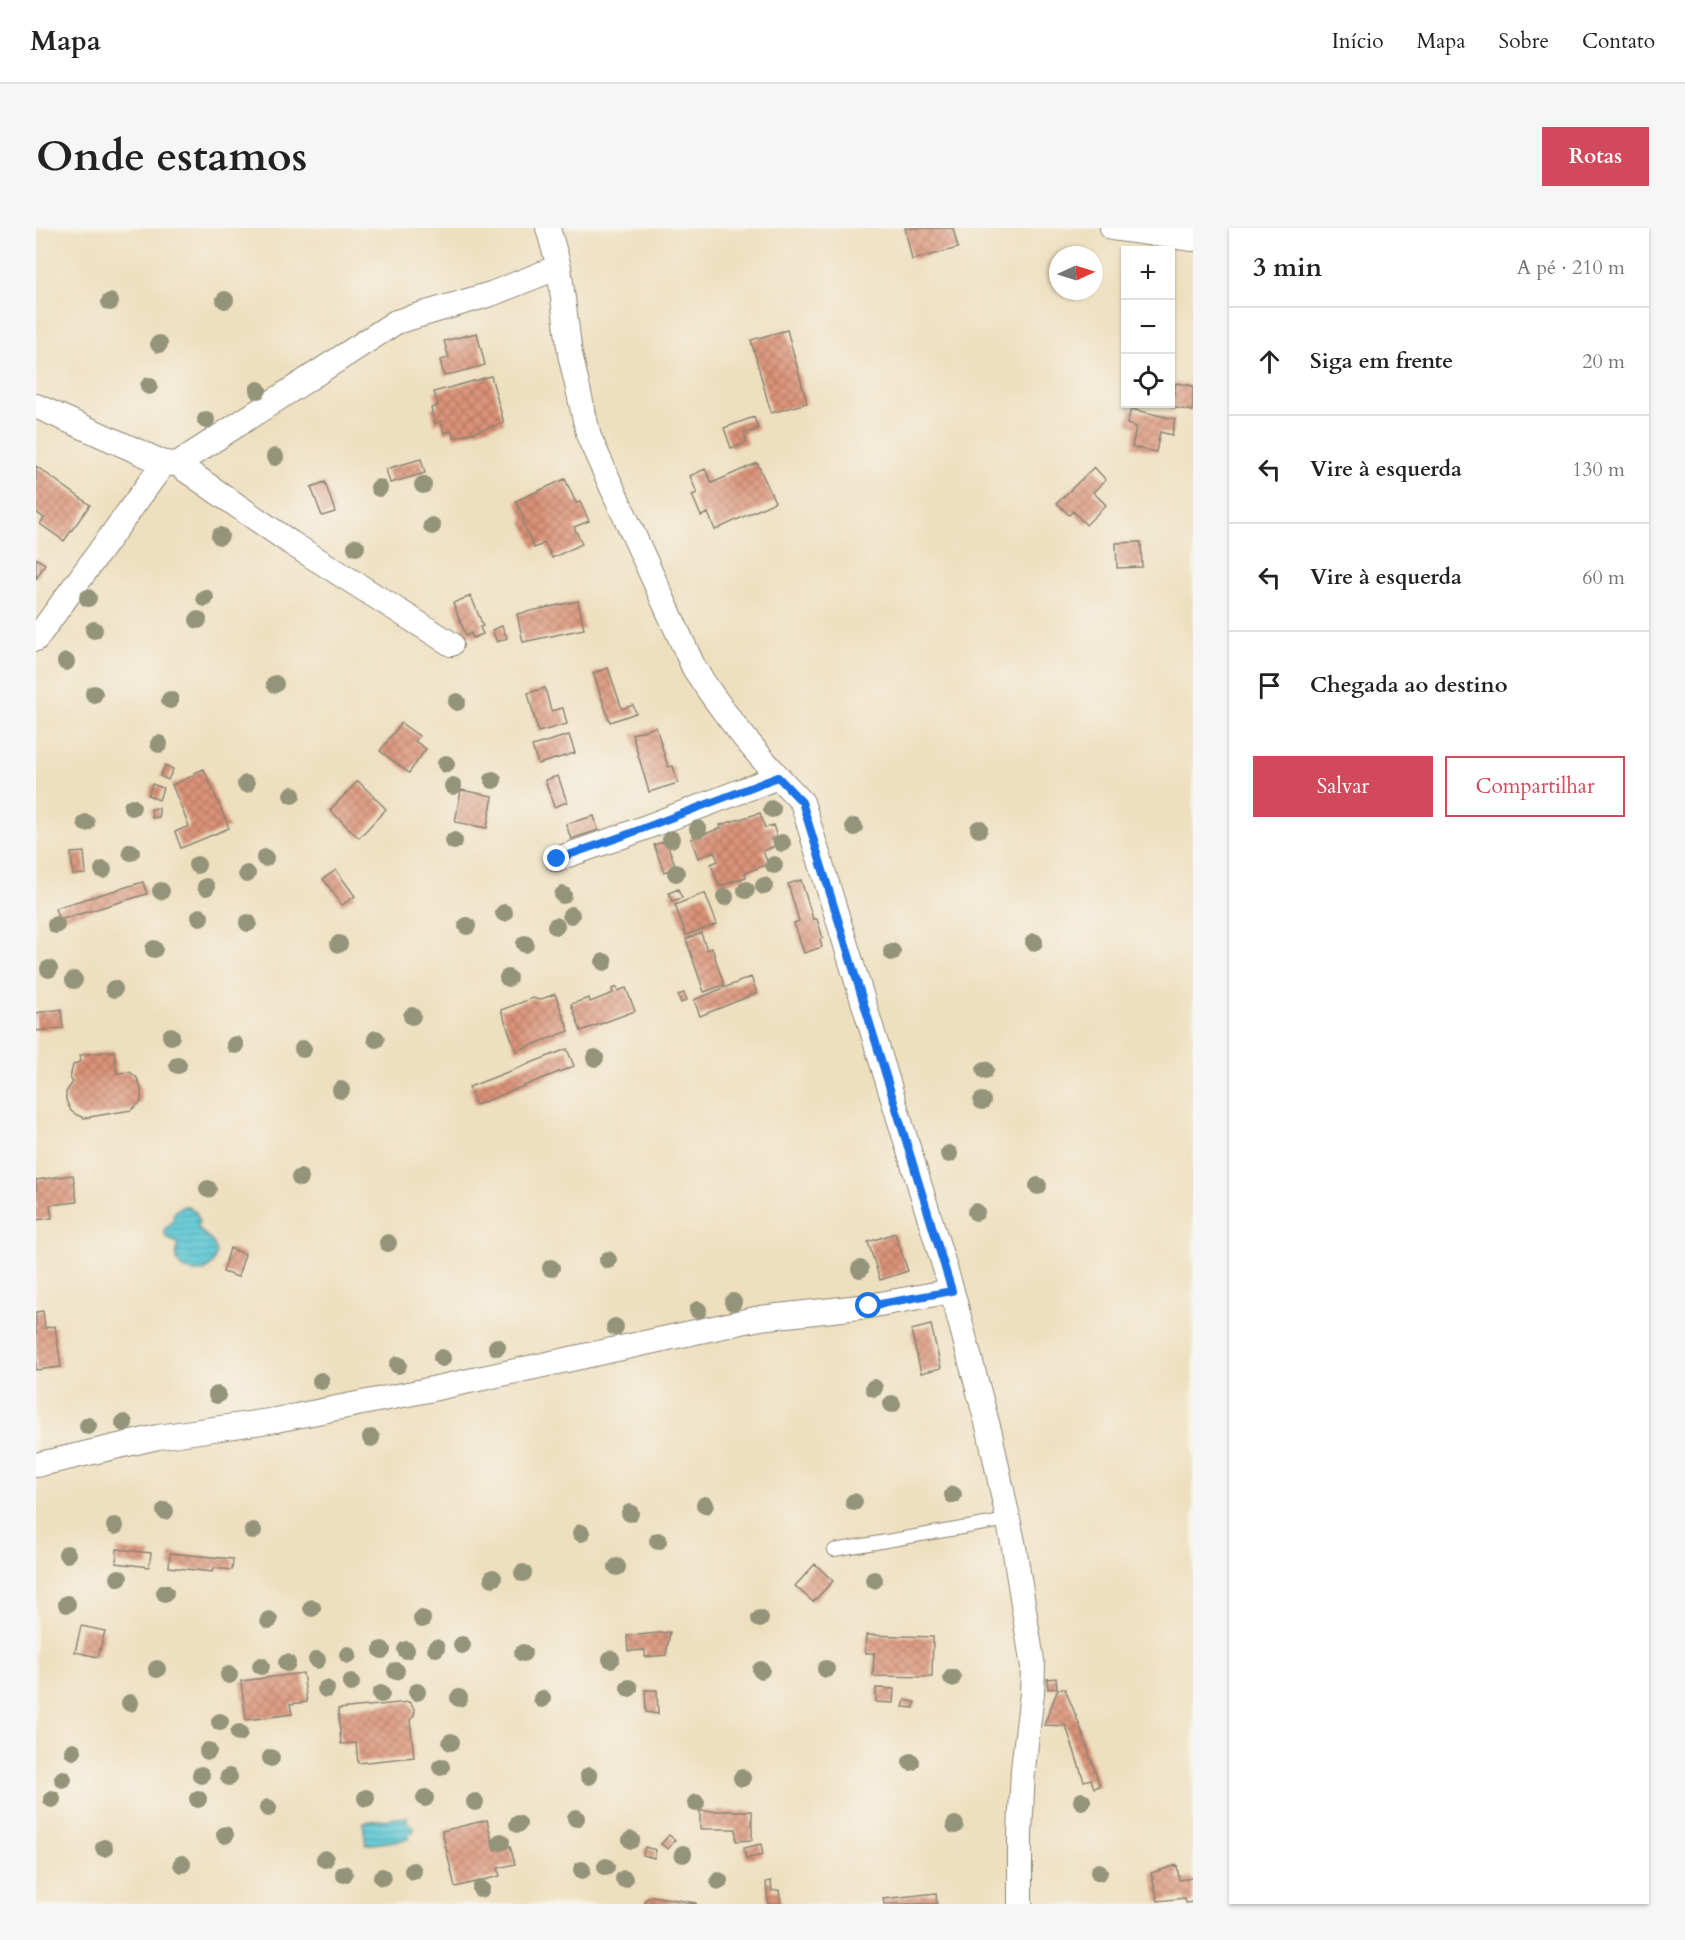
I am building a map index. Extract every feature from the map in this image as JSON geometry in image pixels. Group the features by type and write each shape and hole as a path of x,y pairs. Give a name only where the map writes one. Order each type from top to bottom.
{"street":[{"path":"548,228 559,267 570,354 589,437 694,668 778,777 802,802 952,1291 990,1434 1014,1547 1032,1667 1032,1694 1023,1769 1020,1904"},
{"path":"1112,228 1193,239"},
{"path":"36,639 171,464 396,322 491,294 559,267"},
{"path":"36,406 171,464 451,644"},
{"path":"557,859 778,777"},
{"path":"36,1465 158,1437 276,1420 423,1391 760,1318 869,1306 952,1291"}],"lane":[{"path":"834,1550 1008,1520"}],"water":[{"path":"186,1206 196,1212 199,1220 198,1228 215,1247 216,1256 212,1264 204,1271 190,1271 181,1266 177,1257 178,1243 168,1239 164,1233 173,1221 174,1213"},
{"path":"407,1817 407,1822 414,1828 409,1839 366,1845 363,1822"}],"building":[{"path":"905,228 953,228 958,248 912,260"},
{"path":"787,330 807,403 771,413 751,340"},
{"path":"477,333 485,365 444,376 440,360 449,358 444,341"},
{"path":"491,376 504,423 454,438 452,431 444,433 441,421 435,424 431,408 438,406 434,392"},
{"path":"1176,383 1193,386 1193,411 1175,408"},
{"path":"1131,409 1175,419 1172,435 1160,432 1156,452 1132,447 1136,427 1127,424"},
{"path":"754,417 758,429 744,433 747,443 731,448 724,428"},
{"path":"421,459 425,473 390,483 386,469"},
{"path":"757,463 775,502 715,530 708,513 701,516 692,495 697,493 690,476 705,469 712,483"},
{"path":"36,466 90,505 64,541 40,524 44,518 36,512"},
{"path":"1094,467 1106,480 1093,492 1106,505 1086,525 1073,511 1069,515 1057,503"},
{"path":"565,479 576,503 580,502 589,521 574,527 582,544 552,558 545,543 534,548 516,501"},
{"path":"325,482 335,512 322,516 311,487"},
{"path":"1141,542 1142,567 1117,568 1116,543"},
{"path":"36,558 45,564 36,579"},
{"path":"471,596 483,626 480,627 483,634 473,638 471,633 466,636 453,603"},
{"path":"578,601 584,629 523,642 517,614"},
{"path":"502,626 507,638 497,642 492,630"},
{"path":"608,668 622,709 633,705 636,713 610,722 593,673"},
{"path":"545,688 551,711 563,708 567,724 538,732 528,693"},
{"path":"401,723 419,736 415,741 426,749 409,773 380,751"},
{"path":"656,727 668,767 673,766 678,783 649,792 632,734"},
{"path":"569,735 575,753 538,764 532,746"},
{"path":"165,765 173,769 168,780 160,776"},
{"path":"204,769 229,828 181,848 175,832 189,826 172,785"},
{"path":"558,776 567,802 554,807 545,780"},
{"path":"358,781 386,809 359,838 330,810"},
{"path":"152,784 163,788 159,800 148,795"},
{"path":"461,790 493,796 487,828 455,822"},
{"path":"159,808 159,817 152,818 151,809"},
{"path":"760,813 765,828 773,825 777,837 772,839 775,846 763,851 768,864 745,873 746,877 719,886 711,864 718,861 714,851 698,858 691,839 721,828 720,825"},
{"path":"594,816 598,830 571,839 566,824"},
{"path":"666,841 676,867 664,872 654,845"},
{"path":"84,852 86,874 73,875 71,853"},
{"path":"336,870 355,896 342,905 323,879"},
{"path":"801,880 813,919 817,919 823,938 820,939 822,947 804,953 794,923 799,921 788,884"},
{"path":"143,882 147,894 59,920 55,908"},
{"path":"678,889 682,898 672,901 669,893"},
{"path":"705,893 717,924 686,935 675,905"},
{"path":"701,933 707,950 712,948 724,985 704,992 686,939"},
{"path":"751,977 757,993 700,1016 694,1000"},
{"path":"617,987 618,991 626,988 635,1011 581,1031 571,1004 589,998 590,1002 613,993 612,989"},
{"path":"684,993 687,1000 681,1003 678,995"},
{"path":"555,994 569,1031 516,1051 501,1010 533,998 539,1000"},
{"path":"61,1009 63,1028 36,1031 36,1013"},
{"path":"567,1049 574,1066 476,1105 469,1087"},
{"path":"114,1051 117,1073 130,1072 137,1078 141,1089 141,1102 131,1110 84,1118 77,1115 71,1111 66,1100 66,1092 73,1082 70,1078 73,1065 81,1061 80,1055"},
{"path":"73,1175 77,1202 50,1205 52,1218 36,1220 36,1180"},
{"path":"895,1233 908,1271 880,1280 868,1242"},
{"path":"230,1248 245,1254 238,1277 223,1272"},
{"path":"43,1311 45,1328 55,1326 61,1367 36,1370 36,1312"},
{"path":"931,1325 941,1368 921,1373 911,1330"},
{"path":"117,1549 151,1553 149,1567 116,1563"},
{"path":"170,1553 233,1559 232,1570 213,1568 212,1572 169,1567"},
{"path":"815,1564 833,1581 813,1602 795,1586"},
{"path":"81,1626 105,1631 98,1657 75,1652"},
{"path":"670,1632 666,1655 645,1657 645,1650 628,1651 627,1636"},
{"path":"866,1635 933,1637 932,1677 873,1676 874,1653 865,1653"},
{"path":"303,1673 307,1702 290,1704 292,1714 246,1720 241,1681"},
{"path":"1056,1678 1057,1688 1048,1689 1047,1679"},
{"path":"876,1688 894,1689 893,1703 876,1702"},
{"path":"1058,1689 1065,1689 1100,1786 1094,1788 1091,1779 1084,1781 1066,1726 1044,1725"},
{"path":"645,1690 657,1690 658,1714 646,1712"},
{"path":"905,1700 915,1702 914,1708 903,1707"},
{"path":"409,1702 415,1710 410,1720 414,1757 358,1763 356,1743 341,1744 338,1709"},
{"path":"700,1811 752,1811 752,1840 736,1841 736,1829 700,1829"},
{"path":"487,1820 494,1850 510,1846 515,1864 498,1868 500,1876 455,1887 442,1831"},
{"path":"669,1835 675,1840 668,1849 661,1844"},
{"path":"761,1844 763,1855 746,1859 744,1848"},
{"path":"645,1847 656,1850 654,1858 643,1855"},
{"path":"1177,1865 1179,1880 1193,1878 1193,1902 1186,1903 1185,1898 1158,1901 1151,1873"},
{"path":"771,1881 772,1891 779,1890 781,1904 768,1904 766,1882"},
{"path":"936,1893 937,1904 884,1904 883,1899"},
{"path":"652,1896 696,1904 645,1904 645,1900"}],"route":[{"path":"557,859 778,777 802,802 952,1291 869,1306"}]}
